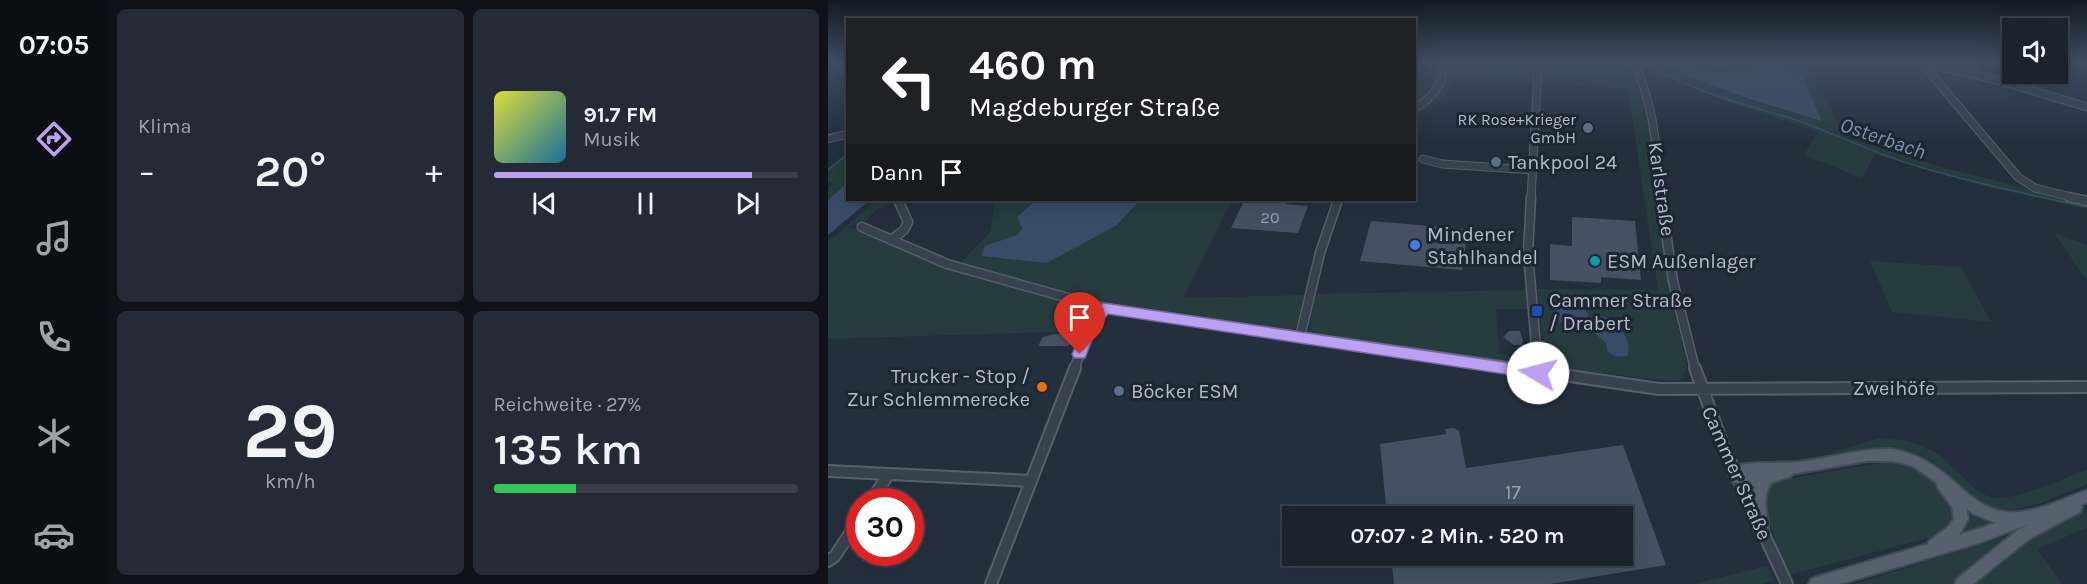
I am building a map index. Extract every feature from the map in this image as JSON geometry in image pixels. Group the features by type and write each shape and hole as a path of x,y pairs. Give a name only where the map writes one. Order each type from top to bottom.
{"main road":[{"path":"1736,475 1884,454 1901,456 1929,468 1944,478 1970,504 1984,513 2008,519 2034,516"},
{"path":"1736,475 1746,481 1766,479 1801,467"},
{"path":"1920,555 1958,530 1962,520 1960,511 1949,491 1929,468"},
{"path":"1762,532 1758,496 1759,489 1766,479"},
{"path":"1815,584 1920,555 2087,498"},
{"path":"1962,584 2025,534 2087,498"}],"street":[{"path":"1416,108 1432,97 1438,88"},
{"path":"1537,88 1528,263 1538,373"},
{"name":"Karlstraße","path":"1645,88 1651,108 1678,305 1701,390"},
{"path":"1943,88 2018,177 2035,188 2087,201"},
{"path":"2025,88 2087,107"},
{"path":"828,139 846,134"},
{"path":"1423,159 1442,164 1532,170"},
{"path":"891,240 903,231 910,221 899,201"},
{"path":"1300,337 1320,253 1338,201"},
{"name":"Cammer Straße","path":"862,227 947,264 1104,308 1538,373 1659,389 1701,390 1711,421 1787,584"},
{"path":"991,584 1091,326 1104,308"},
{"name":"Zweihöfe","path":"1701,390 2087,387"},
{"path":"828,471 1031,482"},
{"path":"880,488 888,475"},
{"path":"828,561 846,539"}],"green space":[{"path":"1416,88 1448,88 1439,101 1416,114"},
{"path":"1608,88 1643,88 1648,109 1670,292 1687,364 1683,379 1672,381 1549,367 1546,363 1537,289 1658,290 1628,90"},
{"path":"1694,88 1718,88 1752,101 1821,121 1806,88 1818,88 1848,138 1944,168 2087,203 2087,209 1983,186 1875,154 1862,178 1804,155 1818,132"},
{"path":"846,153 846,184 828,200 828,188 834,183 828,182 828,168"},
{"path":"876,201 894,201 875,211 860,226 854,224 858,219 844,232 850,228 865,232 951,268 1092,310 1084,331 828,339 828,242"},
{"path":"996,201 1034,201 1022,216 1022,229 1017,235 1117,225 1139,201 1232,201 1183,298 1305,295 1300,324 1291,331 1276,331 1091,302 959,264 989,234"},
{"path":"2054,233 2087,245 2087,281"},
{"path":"1870,261 1961,267 1991,322 1892,312"},
{"path":"1528,290 1530,309 1496,309 1499,353 1526,361 1535,361 1532,365 1523,366 1312,335 1309,332 1315,294"},
{"path":"1880,438 1920,445 1933,451 1980,492 1995,498 2016,496 2087,470 2087,484 2035,505 2008,509 1994,508 1981,504 1941,468 1914,452 1875,448 1821,455"},
{"path":"1881,463 1899,463 1921,470 1946,493 1957,522 1936,536 1789,575 1766,514 1763,496 1775,481"},
{"path":"1959,497 1999,522 1967,533 1964,531 1967,518"},
{"path":"2087,508 2087,528 2037,549 2062,584 1973,584 2032,535"},
{"path":"2008,536 1953,584 1855,584"},
{"path":"1767,566 1775,580 1762,584 1694,584"}],"water":[{"path":"1720,88 1807,88 1822,121"},
{"path":"846,184 846,201 869,201 828,235 828,200"},
{"path":"1035,201 1139,201 1117,225 1047,263 981,256 985,246 1017,235 1022,229 1017,217"},
{"path":"1567,302 1583,306 1588,315 1585,323 1570,326 1561,322 1557,308"},
{"path":"1600,316 1612,321 1622,331 1628,344 1627,356 1616,356 1607,351 1606,343 1589,328 1592,322"}],"building":[{"path":"1244,201 1267,203 1268,201 1286,201 1285,204 1308,206 1298,233 1231,228"},
{"name":"ESM Außenlager","path":"1572,217 1635,221 1641,280 1601,277 1601,283 1550,280 1550,244 1572,246"},
{"name":"Mindener Stahlhandel","path":"1371,221 1468,229 1462,270 1360,261"},
{"path":"1509,331 1520,331 1523,341 1521,345 1514,345 1503,337"},
{"path":"1055,334 1074,334 1069,346 1038,346 1043,337"},
{"path":"1454,428 1459,431 1466,468 1623,445 1666,565 1550,584 1394,584 1392,566 1633,566 1633,506 1386,506 1380,444 1446,434 1445,429"}],"waterway":[{"name":"Osterbach","path":"1696,88 1796,120 1907,163 1943,174 2087,207"},
{"path":"828,170 846,156"}],"place":[{"name":"RK Rose+Krieger GmbH","path":"1588,128"},
{"name":"Tankpool 24","path":"1496,162"},
{"name":"Mindener Stahlhandel","path":"1415,245"},
{"name":"ESM Außenlager","path":"1595,261"},
{"name":"Cammer Straße / Drabert","path":"1537,311"},
{"name":"Trucker - Stop / Zur Schlemmerecke","path":"1042,387"},
{"name":"Böcker ESM","path":"1119,391"}],"route":[{"path":"1080,354 1091,326 1104,308 1538,373"}]}
